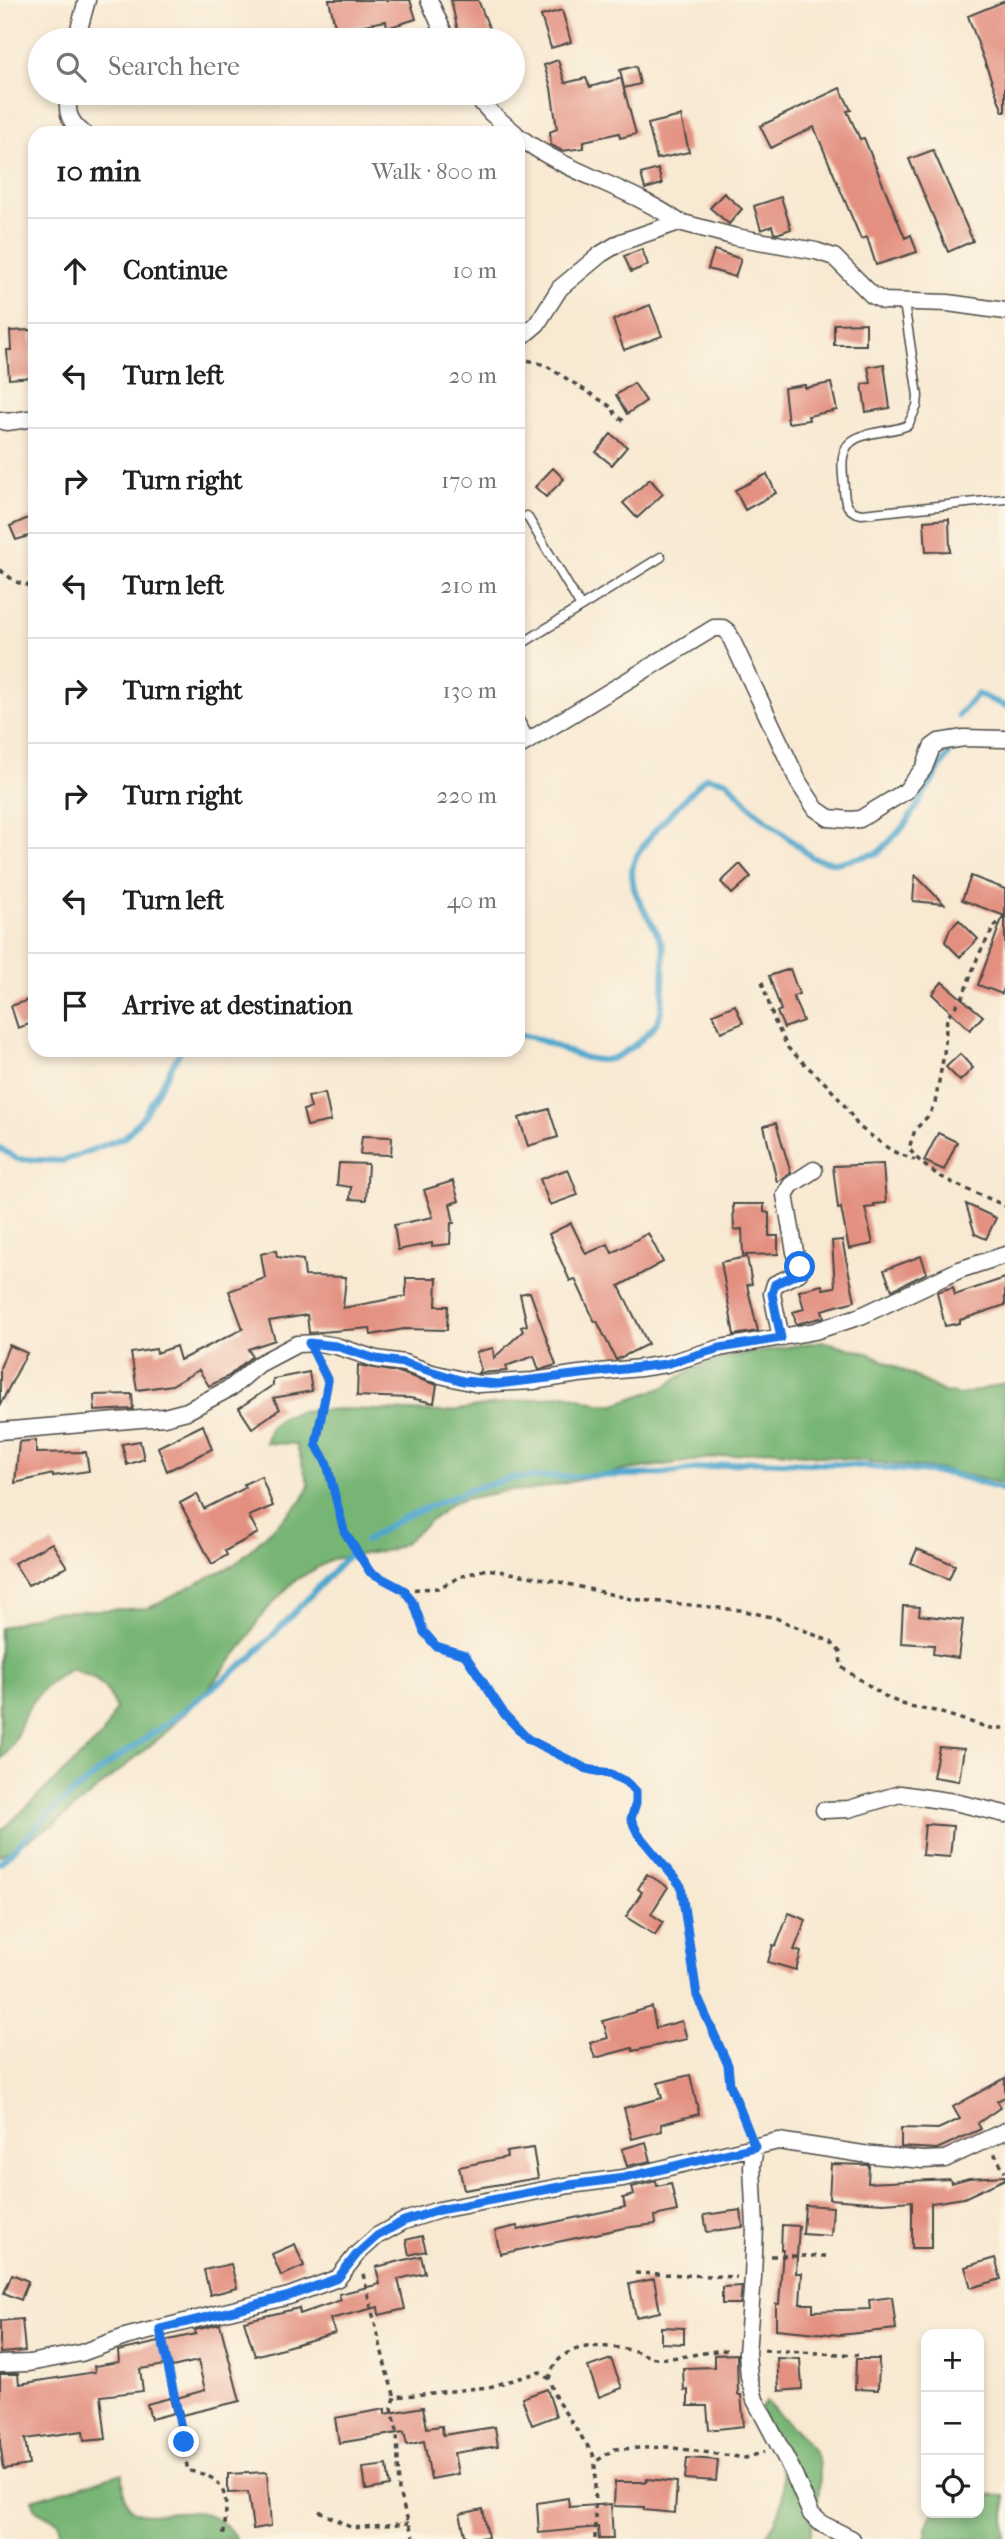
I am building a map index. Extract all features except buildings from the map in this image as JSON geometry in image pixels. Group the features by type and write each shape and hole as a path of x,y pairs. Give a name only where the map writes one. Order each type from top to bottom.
{"street":[{"path":"79,28 87,0"},
{"path":"429,0 442,28"},
{"path":"67,105 66,110 75,126"},
{"path":"484,105 506,126"},
{"path":"525,140 547,155 660,209 679,222 834,257 872,295 884,301 948,303 1005,312"},
{"path":"525,334 537,324 560,288 601,254 621,242 679,222"},
{"path":"0,420 7,422 28,419"},
{"path":"525,742 715,628 723,628 728,632 799,783 816,809 829,818 860,819 896,798 906,791 924,768 932,747 939,742 964,738 1005,739"},
{"path":"781,1338 772,1294 775,1284 799,1273 800,1267 785,1195 792,1185 814,1170"},
{"path":"0,1432 164,1417 187,1411 232,1387 259,1364 297,1344 336,1346 463,1381 498,1384 666,1364 720,1348 815,1331 861,1315 959,1270 1005,1255"},
{"path":"824,1811 849,1809 900,1794 954,1802 1005,1814"},
{"path":"0,2364 29,2363 81,2353 125,2337 289,2296 338,2278 357,2254 377,2236 404,2221 439,2210 570,2185 624,2178 778,2141 923,2160 945,2159 1005,2131"},
{"path":"755,2147 752,2165 754,2256 748,2349 749,2377 755,2400 792,2470 811,2514 822,2524 852,2539"}],"lane":[{"path":"904,303 918,396 917,407 908,425 857,437 846,449 843,457 845,499 848,508 854,513 862,514 1005,499"},
{"path":"527,516 580,607"},
{"path":"525,642 660,556"}],"path":[{"path":"525,359 545,365 613,408 615,414 625,422"},
{"path":"0,570 16,582 28,585"},
{"path":"917,1161 909,1148 915,1130 936,1103 947,1017 962,998 979,954 994,927 1005,916"},
{"path":"762,982 774,1020 788,1048 837,1096 858,1126 892,1151 1005,1206"},
{"path":"309,1343 328,1381 316,1444 327,1464 344,1531 370,1572 404,1590 414,1604 424,1632 436,1646 465,1655 505,1715 528,1739 587,1769 610,1774 625,1781 636,1791 636,1803 631,1819 638,1834 681,1886 697,1996 728,2065 730,2084 755,2147"},
{"path":"404,1590 438,1588 462,1576 487,1569 551,1580 631,1599 740,1610 776,1618 831,1642 839,1652 841,1667 888,1698 910,1707 935,1711 990,1728 1005,1728"},
{"path":"357,2254 395,2397 392,2408 397,2431 399,2493 414,2539"},
{"path":"754,2256 828,2256"},
{"path":"635,2273 753,2277"},
{"path":"160,2329 188,2472 214,2478 222,2486 227,2506 223,2539"},
{"path":"595,2539 593,2454 556,2399 549,2379 551,2368 564,2354 581,2347 632,2350 655,2358 748,2349 858,2355"},
{"path":"395,2397 489,2387 540,2372 549,2379"},
{"path":"595,2462 615,2449 667,2447 699,2449 746,2458 766,2451 774,2436"},
{"path":"319,2511 352,2528 409,2523"}],"green space":[{"path":"822,1341 871,1354 944,1392 961,1395 1005,1383 1005,1484 942,1470 769,1450 621,1471 528,1491 511,1490 465,1499 450,1505 404,1543 389,1550 333,1559 294,1581 262,1615 246,1642 208,1689 163,1735 56,1823 0,1856 0,1832 102,1736 116,1709 104,1687 87,1675 71,1669 52,1681 36,1698 23,1718 14,1742 0,1760 0,1628 47,1612 149,1608 235,1564 302,1501 309,1486 296,1444 265,1443 270,1427 283,1416 339,1409 444,1412 566,1394 599,1404 615,1404 662,1388 691,1370 722,1358"},
{"path":"766,2402 801,2436 817,2458 820,2476 810,2539 763,2539 780,2510 783,2488 776,2456 753,2417"},
{"path":"123,2473 126,2502 137,2512 193,2512 209,2515 223,2523 236,2539 56,2539 60,2530 58,2522 36,2510 32,2500"},
{"path":"984,2495 1005,2496 1005,2539 926,2539 930,2518 984,2518"}],"waterway":[{"path":"958,716 977,694 1005,706"},
{"path":"525,1036 582,1057 604,1060 628,1050 652,1029 661,1009 664,951 659,936 636,895 632,873 634,862 646,841 706,777 727,781 753,809 813,858 836,863 878,853 905,825 948,755"},
{"path":"0,1148 17,1159 63,1161 125,1137 144,1115 177,1057"},
{"path":"365,1541 398,1520 469,1490 513,1478 663,1474 752,1461 837,1464 951,1474 1005,1490"},
{"path":"0,1863 56,1807 106,1766 169,1722 251,1658 348,1556"}],"route":[{"path":"184,2442 160,2329 289,2296 338,2278 357,2254 377,2236 404,2221 439,2210 570,2185 624,2178 755,2147 730,2084 723,2051 697,1996 681,1886 638,1834 631,1819 636,1803 636,1791 625,1781 610,1774 587,1769 528,1739 505,1715 465,1655 436,1646 424,1632 414,1604 404,1590 370,1572 344,1531 327,1464 316,1444 328,1381 309,1343 336,1346 376,1359 404,1363 479,1384 533,1381 666,1364 720,1348 781,1338 772,1294 775,1284 799,1273 800,1267"}]}
